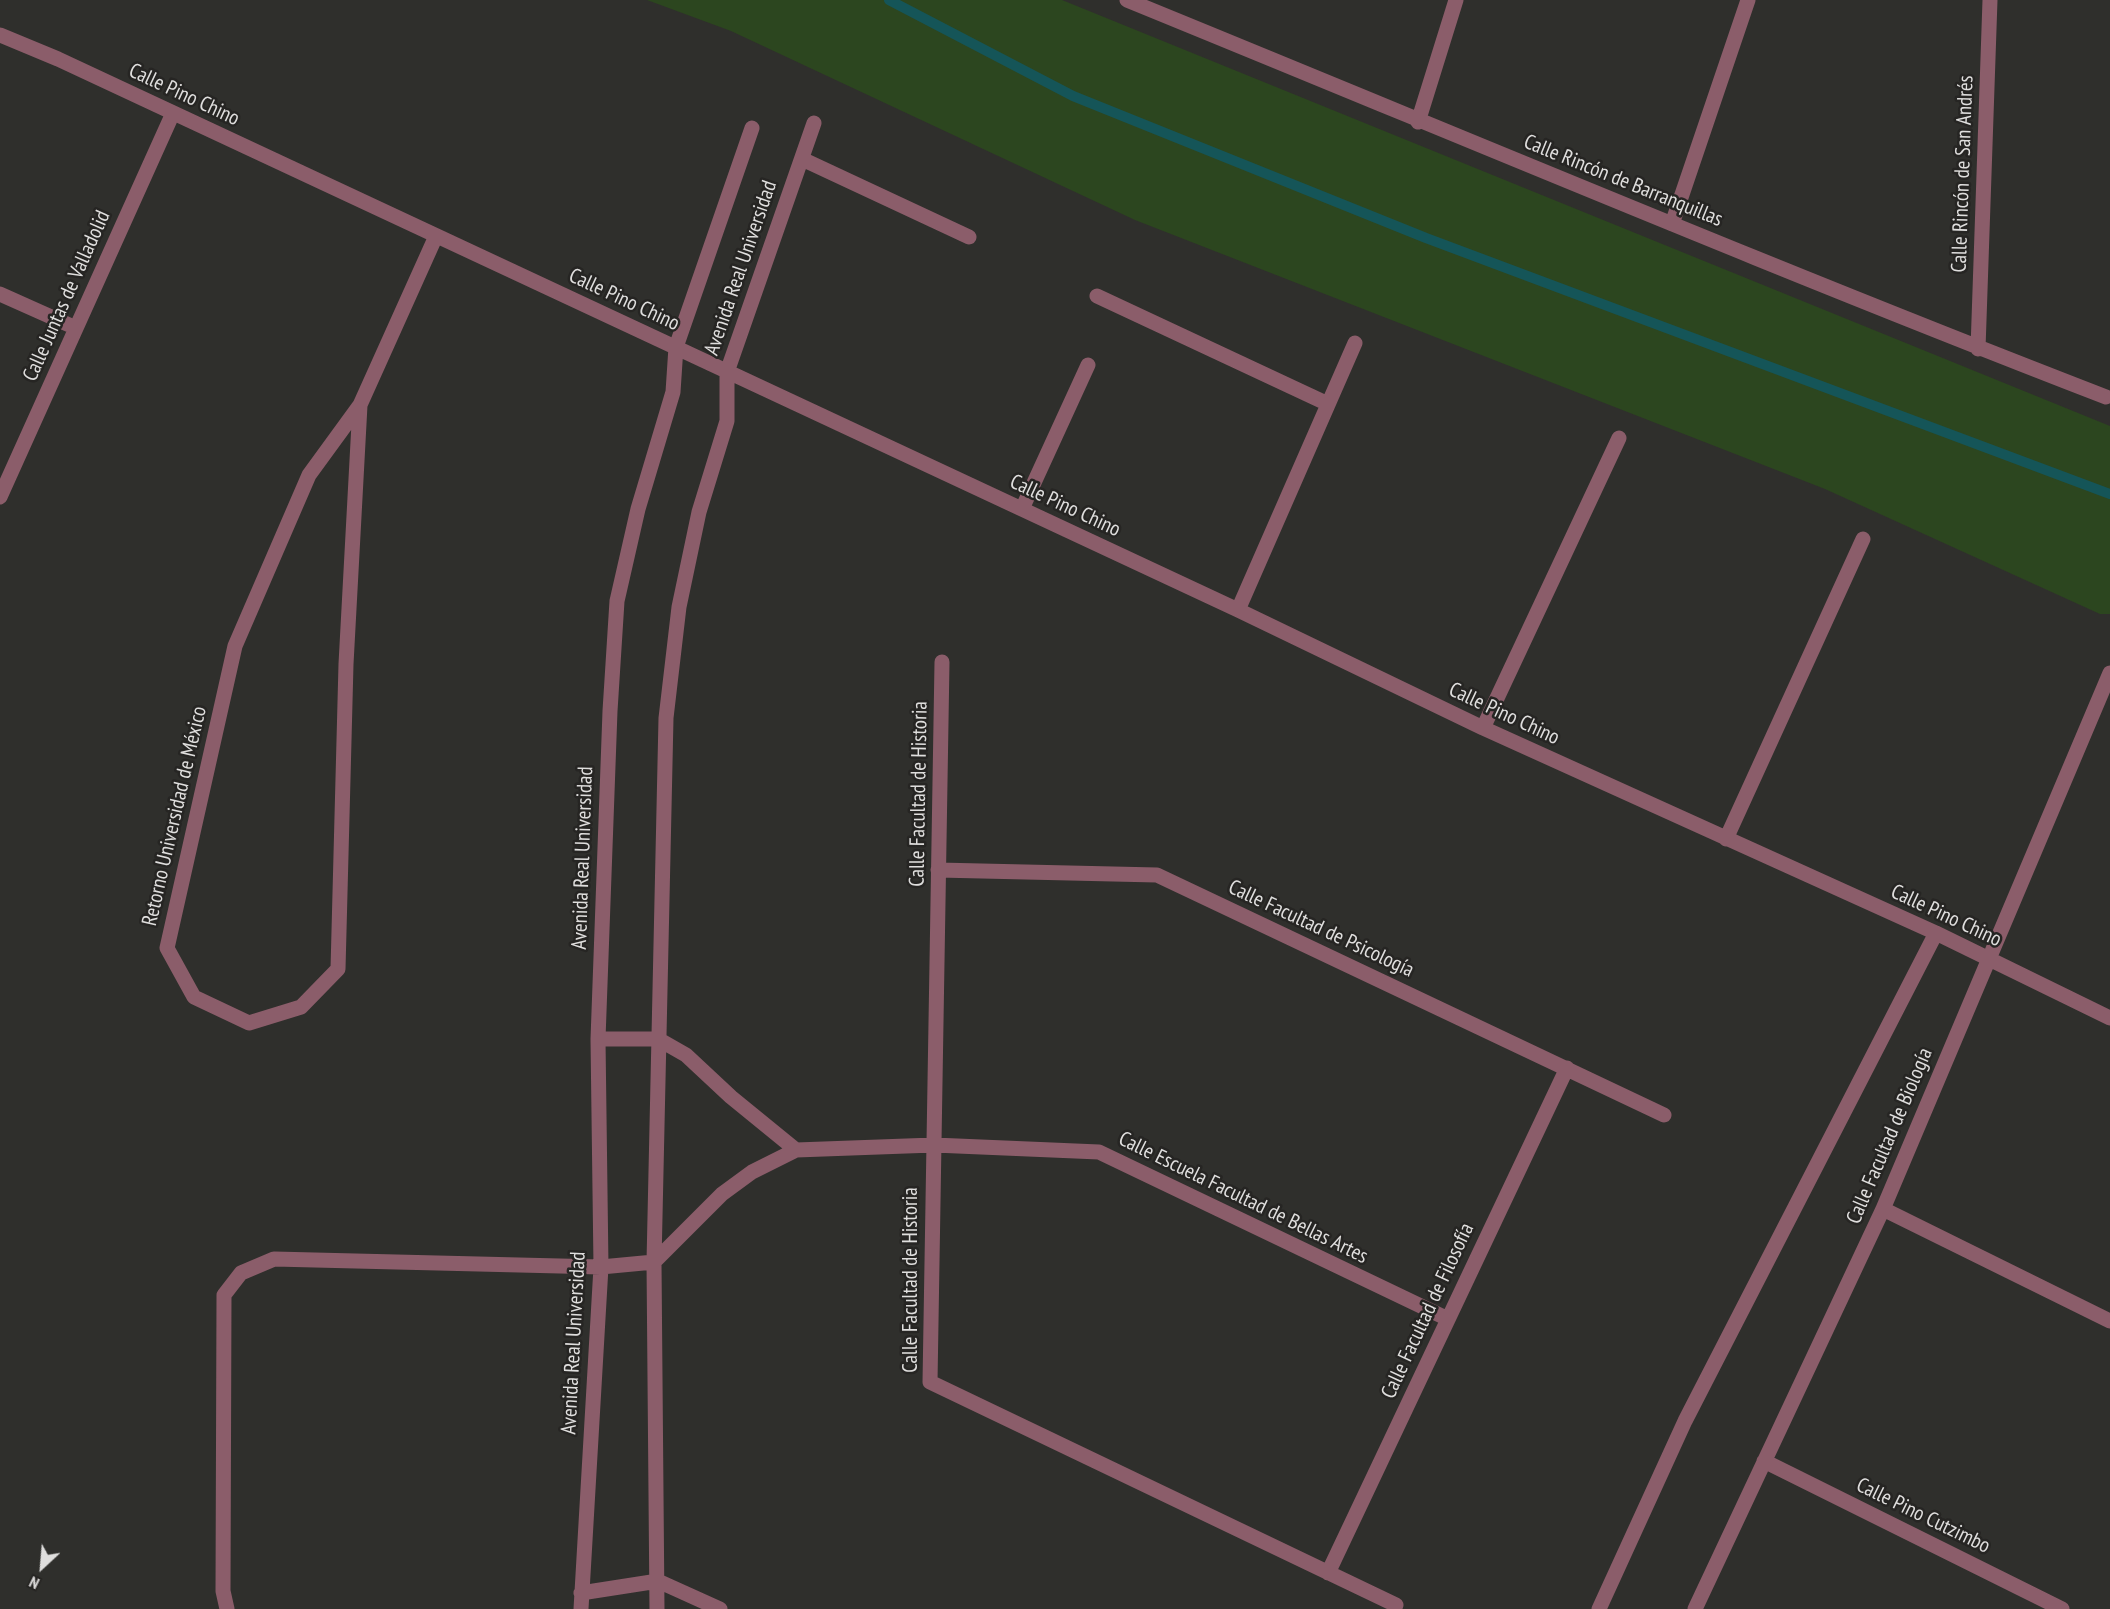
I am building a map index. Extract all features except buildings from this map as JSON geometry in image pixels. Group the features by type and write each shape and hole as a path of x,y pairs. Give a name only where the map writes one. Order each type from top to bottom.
{"street":[{"name":"Calle Rincón de Barranquillas","path":"1127,0 1156,6 1418,122 1978,349 2106,397"},
{"path":"1418,122 1456,0"},
{"path":"1672,224 1748,0"},
{"name":"Calle Rincón de San Andrés","path":"1978,349 1990,0"},
{"name":"Calle Pino Chino","path":"0,34 676,347 1238,610 1484,728 1936,933 2110,1018"},
{"name":"Calle Juntas de Valladolid","path":"0,497 173,113"},
{"name":"Avenida Real Universidad","path":"657,1609 654,1262 666,718 679,607 699,512 727,421 727,372 814,123"},
{"name":"Avenida Real Universidad","path":"581,1609 601,1268 598,1039 610,711 617,601 638,509 672,392 676,347 752,128"},
{"path":"802,159 969,237"},
{"name":"Retorno Universidad de México","path":"360,405 346,664 338,969 301,1007 249,1023 194,997 167,948 235,646 309,475 360,405 436,236"},
{"path":"0,294 76,328"},
{"path":"1097,296 1328,405"},
{"path":"1238,610 1355,343"},
{"path":"1022,510 1088,365"},
{"path":"1484,728 1619,438"},
{"path":"1726,839 1863,539"},
{"name":"Calle Facultad de Historia","path":"942,662 930,1382 1396,1605"},
{"name":"Calle Facultad de Biología","path":"1695,1609 1883,1209 2110,673"},
{"name":"Calle Facultad de Psicología","path":"938,870 1157,875 1664,1115"},
{"name":"Calle Facultad de Biología","path":"1599,1609 1685,1421 1936,933"},
{"path":"227,1609 223,1591 224,1296 241,1273 274,1259 601,1268 654,1262 722,1194 752,1172 796,1150 731,1097 686,1054 658,1039 598,1039"},
{"name":"Calle Facultad de Filosofía","path":"1328,1573 1567,1068"},
{"name":"Calle Escuela Facultad de Bellas Artes","path":"796,1150 934,1145 1099,1152 1448,1319"},
{"path":"1883,1209 2110,1321"},
{"name":"Calle Pino Cutzimbo","path":"1764,1461 2062,1609"},
{"path":"581,1593 658,1581 720,1609"}],"green space":[{"path":"647,0 1062,0 2110,426 2110,614 2100,614 1825,489 1135,220 731,31"}],"waterway":[{"path":"889,0 1073,96 1426,238 2110,494"}]}
